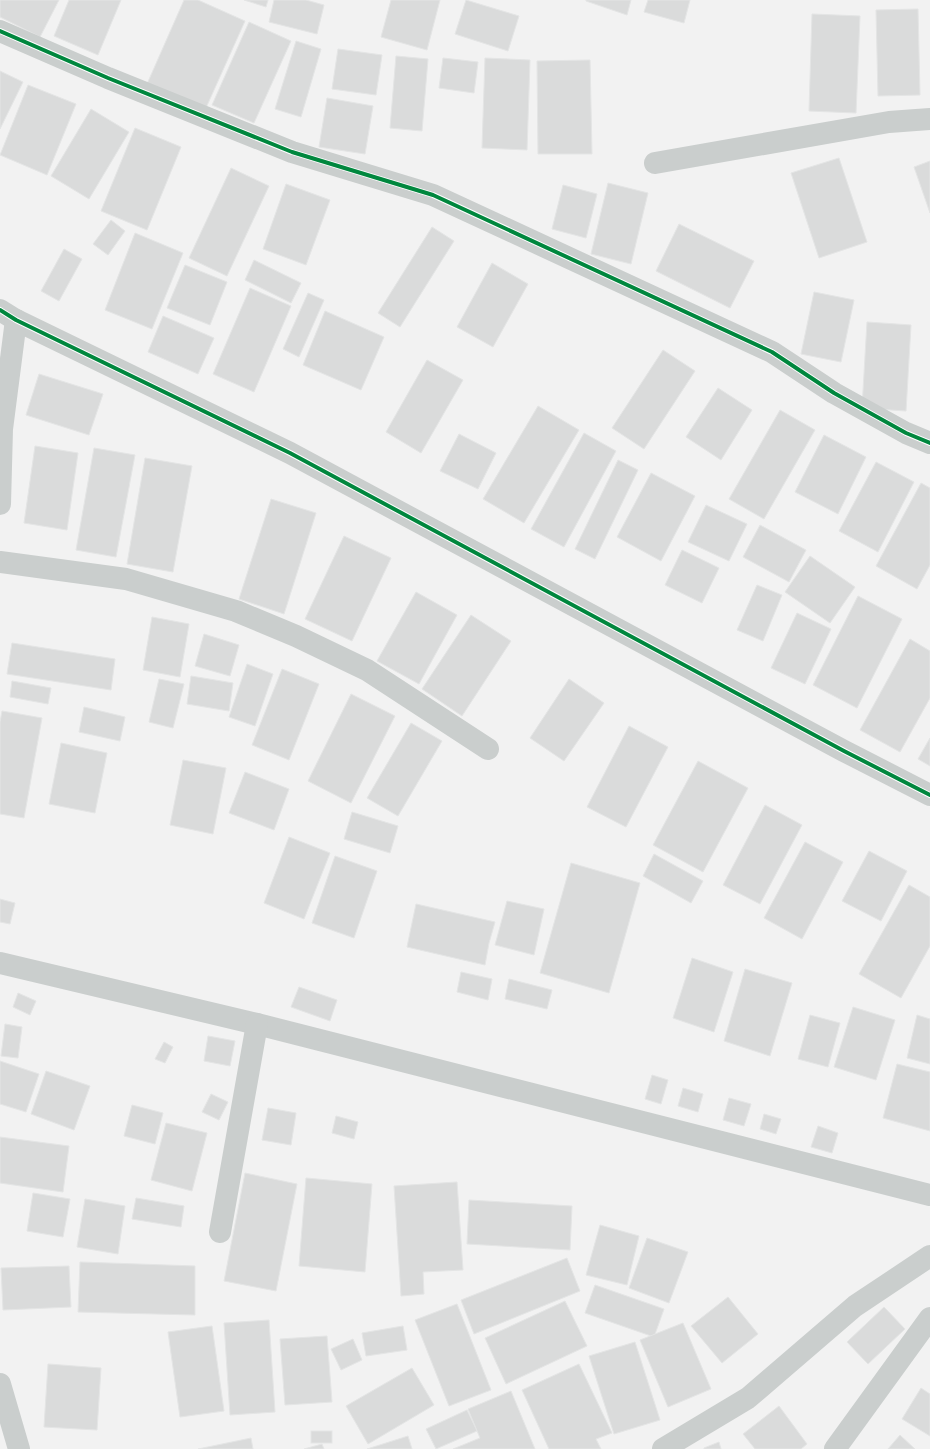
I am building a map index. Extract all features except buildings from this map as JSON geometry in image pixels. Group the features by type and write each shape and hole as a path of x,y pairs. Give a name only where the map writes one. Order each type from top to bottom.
{"street":[{"path":"0,31 108,78 292,152 433,195 772,352 834,393 906,433 930,443"},
{"path":"655,163 889,122 930,119"},
{"path":"0,504 8,315 290,453 837,747 930,795"},
{"path":"0,562 126,579 236,611 296,636 367,670 488,749"},
{"path":"0,963 257,1024 930,1195"},
{"path":"220,1232 257,1024"},
{"path":"663,1449 748,1398 855,1306 930,1256"},
{"path":"835,1449 930,1318"},
{"path":"0,1384 19,1449"}],"cycle path":[{"path":"0,31 108,78 292,152 433,195 772,352 834,393 906,433 930,443"},
{"path":"0,310 16,320 290,453 844,751 930,795"}]}
